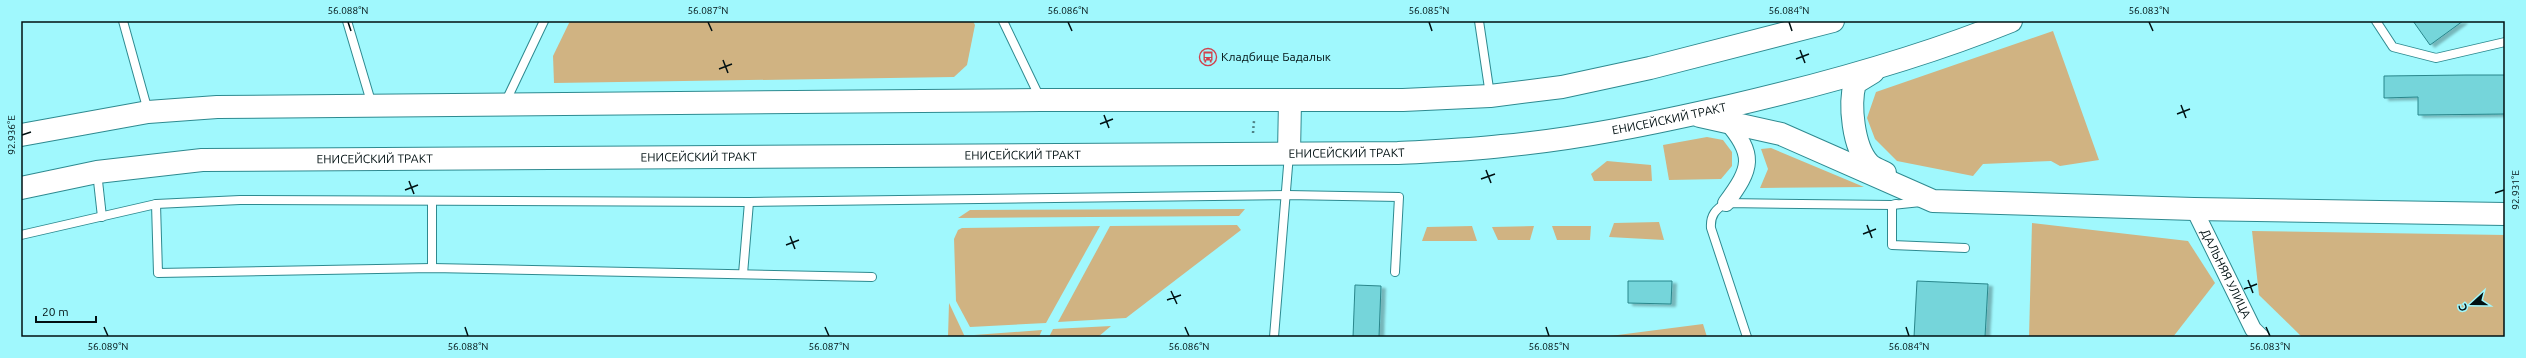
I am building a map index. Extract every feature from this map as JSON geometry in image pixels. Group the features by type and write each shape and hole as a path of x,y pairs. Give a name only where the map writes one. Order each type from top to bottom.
{"main road":[{"path":"21,135 148,112 217,107 504,106 1042,100 1290,101 1402,100 1490,96 1562,87 1643,70 1833,21"},
{"name":"ЕНИСЕЙСКИЙ ТРАКТ","path":"21,188 97,172 202,160 1398,153 1503,146 1602,132 1691,115 1793,92 1884,65 2011,21"},
{"path":"1884,65 1855,83 1851,96 1852,120 1858,142 1869,164 1934,201"},
{"path":"1289,153 1290,101"},
{"path":"1691,115 1726,121 1781,134 1814,146 1850,166 1934,201 2194,209 2505,214"}],"street":[{"path":"1726,121 1741,138 1747,166 1742,182 1726,203"},
{"name":"ДАЛЬНЯЯ УЛИЦА","path":"2194,209 2254,334"}],"lane":[{"path":"123,21 148,112"},
{"path":"347,21 372,106"},
{"path":"504,106 544,21"},
{"path":"1003,21 1042,100"},
{"path":"1479,21 1490,96"},
{"path":"2376,21 2393,47 2436,58 2505,42"},
{"path":"1274,337 1287,195 1289,153"},
{"path":"97,172 102,217"},
{"path":"21,235 156,204 240,200 749,202 1287,195 1399,197 1396,272"},
{"path":"432,201 432,268"},
{"path":"1747,337 1710,228 1712,216 1726,203 1892,205 1934,201"},
{"path":"743,274 749,202"},
{"path":"156,204 158,273 432,268 872,277"},
{"path":"1892,205 1892,245 1965,248"}],"shaded area":[{"path":"570,21 973,21 975,25 967,65 954,77 554,83 553,56"},
{"path":"2053,31 2099,160 2060,166 2051,161 1983,164 1973,176 1897,161 1875,139 1867,118 1876,92"},
{"path":"1707,137 1723,140 1732,152 1732,166 1721,179 1669,180 1663,145"},
{"path":"1771,148 1864,187 1760,188 1768,169 1761,149"},
{"path":"1607,161 1651,165 1652,181 1594,181 1591,174"},
{"path":"1245,209 1239,216 958,218 970,210"},
{"path":"1659,222 1664,240 1609,237 1614,223"},
{"path":"2032,223 2188,241 2215,283 2173,337 2029,337"},
{"path":"1237,225 1241,230 1126,318 1058,322 1110,226"},
{"path":"1100,226 1046,323 970,327 956,301 954,239 958,230 962,228"},
{"path":"1472,226 1477,241 1422,241 1427,227"},
{"path":"1534,226 1530,240 1498,240 1492,227"},
{"path":"1552,226 1591,226 1590,240 1557,240"},
{"path":"2252,231 2505,235 2505,337 2302,337 2259,295"},
{"path":"949,303 965,337 948,337"},
{"path":"1703,324 1707,337 1609,337 1610,336"},
{"path":"1111,326 1098,337 1049,337 1053,329"},
{"path":"1042,330 1039,337 974,335"}],"building":[{"path":"2413,21 2463,21 2430,45"},
{"path":"2505,75 2505,114 2418,115 2418,97 2384,98 2384,76"},
{"path":"1628,281 1672,281 1671,304 1628,303"},
{"path":"1917,281 1988,284 1985,337 1914,337"},
{"path":"1355,285 1381,286 1379,337 1353,337"}],"place":[{"name":"Кладбище Бадалык","path":"1208,57"}]}
